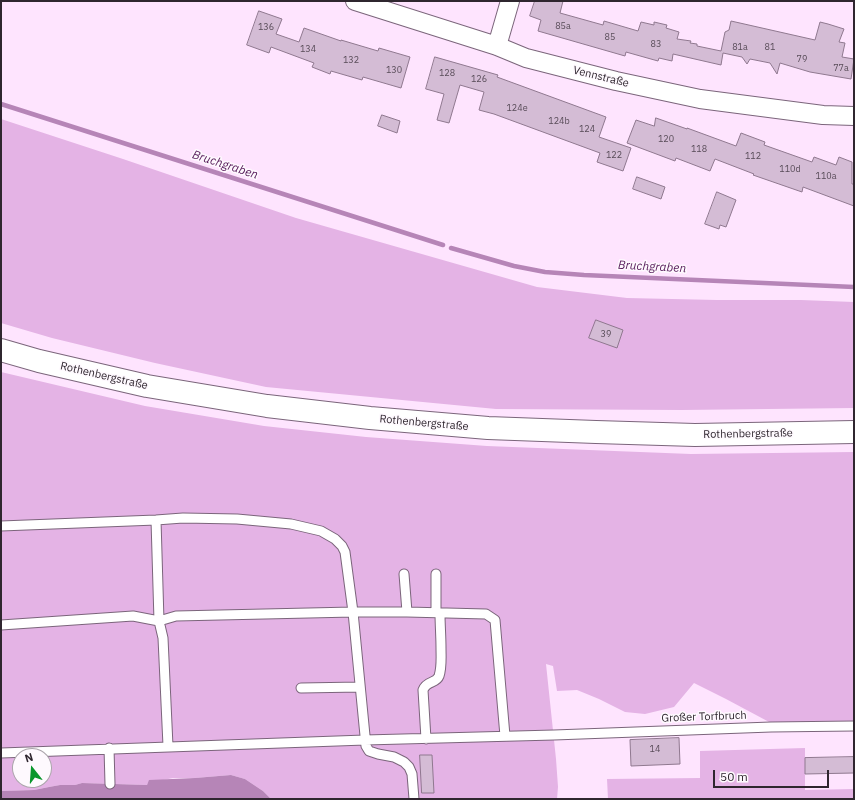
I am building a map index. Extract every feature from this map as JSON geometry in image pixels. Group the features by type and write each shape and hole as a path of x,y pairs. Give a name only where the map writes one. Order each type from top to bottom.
{"main road":[{"name":"Rothenbergstraße","path":"1,350 39,361 147,386 267,406 370,418 488,428 695,435 854,432"}],"street":[{"name":"Vennstraße","path":"355,1 497,46 526,58 616,81 700,99 823,115 854,116"},
{"path":"497,46 510,1"}],"lane":[{"path":"1,526 183,518 237,519 291,524 321,531 335,539 342,546 345,552 353,612 366,746 369,751 394,757 404,762 409,767 413,778 414,799"},
{"path":"156,520 159,621 163,638 168,746"},
{"path":"404,574 407,612"},
{"path":"426,738 424,690 428,683 434,682 438,678 441,666 436,574"},
{"path":"1,625 133,616 159,621 176,616 353,612 486,614 495,620 505,736"},
{"path":"301,688 360,687"},
{"name":"Großer Torfbruch","path":"1,753 168,746 770,727 854,726"},
{"path":"109,748 110,784"}],"shaded area":[{"path":"1,119 296,218 537,287 627,298 854,302 854,408 682,410 496,409 266,387 155,363 52,338 1,323"},
{"path":"1,372 145,406 264,426 366,437 487,446 691,454 854,452 854,725 771,723 694,683 674,707 645,714 625,712 577,690 557,691 553,666 546,664 556,759 558,787 557,799 271,799 263,791 245,779 231,775 173,778 148,783 147,785 82,783 52,787 52,748 12,748 12,788 44,788 34,790 1,791"},
{"path":"805,748 805,790 854,789 854,799 608,799 607,779 700,778 700,751"},
{"path":"231,775 245,779 263,791 271,799 1,799 1,791 34,790 82,783 147,785 149,780"}],"building":[{"path":"535,1 563,1 560,13 603,25 604,21 638,31 641,22 654,25 654,22 667,25 666,28 679,32 677,39 691,41 690,43 697,44 697,46 721,51 725,32 729,30 731,21 815,40 820,22 844,29 839,42 845,43 842,57 854,59 851,79 810,72 780,63 777,74 770,63 750,59 747,64 742,57 723,53 721,65 673,54 672,61 659,58 658,61 626,52 625,56 538,31 541,20 530,16"},
{"path":"259,11 282,19 276,34 299,42 304,28 341,41 378,51 379,48 410,57 401,88 363,77 362,80 331,71 330,74 312,67 314,63 271,47 269,53 247,45"},
{"path":"435,57 498,75 497,77 606,117 599,137 631,148 623,171 597,162 600,153 494,114 479,110 484,92 460,85 449,123 437,120 444,94 426,89"},
{"path":"382,115 400,121 397,133 378,126"},
{"path":"656,118 736,146 741,133 765,142 764,145 812,162 814,157 836,165 839,157 852,162 854,206 803,187 802,192 753,175 754,174 715,159 710,171 676,158 675,161 627,143 636,120 654,126"},
{"path":"637,177 665,187 661,199 633,189"},
{"path":"717,192 736,200 726,227 720,225 719,229 705,224"},
{"path":"596,320 623,330 617,348 589,338"},
{"path":"679,738 680,764 631,766 630,740"},
{"path":"420,755 432,755 434,793 422,793"},
{"path":"854,757 854,773 805,774 805,758"}],"waterway":[{"name":"Bruchgraben","path":"1,104 443,245"},
{"name":"Bruchgraben","path":"451,248 514,266 545,272 854,287"}]}
